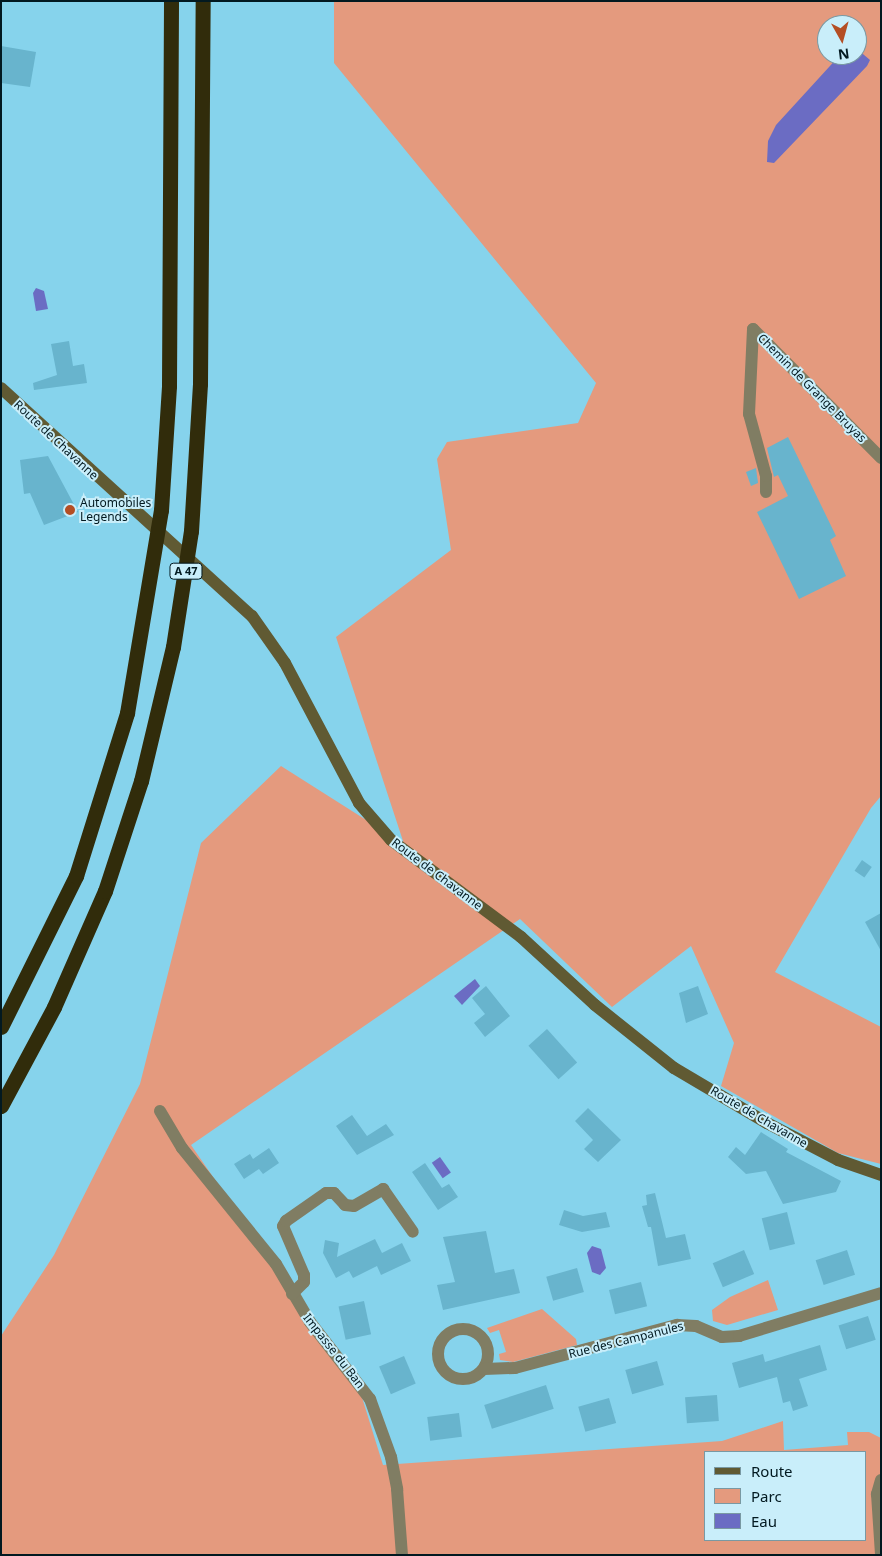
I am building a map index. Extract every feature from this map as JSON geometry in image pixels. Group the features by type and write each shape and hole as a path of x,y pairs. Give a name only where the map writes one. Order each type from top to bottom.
{"highway":[{"name":"A 47","path":"1,1027 76,876 127,713 162,510 169,386 171,1"},
{"name":"A 47","path":"1,1106 54,1006 105,891 140,781 178,619 191,531 199,393 202,1"}],"main road":[{"name":"Route de Chavanne","path":"1,388 232,598 270,638 359,803 391,840 521,937 602,1011 674,1068 838,1160 881,1175"}],"street":[{"name":"Chemin de Grange Bruyas","path":"766,492 766,476 749,414 753,329 881,458"},
{"name":"Impasse du Ban","path":"160,1111 182,1148 276,1264 292,1294 370,1399 391,1457 397,1489 402,1555"},
{"path":"292,1294 304,1282 304,1275 283,1226 286,1221 326,1193 334,1193 345,1204 354,1206 383,1189 414,1232"},
{"name":"Rue des Campanules","path":"484,1369 488,1362 487,1345 477,1332 460,1329 445,1336 438,1351 438,1360 447,1374 463,1379 478,1375 484,1369 516,1368 677,1325 696,1326 722,1338 739,1336 881,1293"},
{"path":"881,1480 877,1494 881,1554"}],"green space":[{"path":"334,1 881,1 881,796 871,808 775,972 881,1027 881,1164 838,1153 721,1086 734,1043 691,946 612,1007 520,919 191,1145 360,1391 383,1465 722,1441 783,1421 784,1450 848,1445 847,1432 869,1432 881,1438 881,1555 1,1555 1,1336 54,1255 140,1084 201,843 281,766 404,844 336,637 451,550 437,459 447,442 578,423 596,383 334,63"},
{"path":"768,1280 778,1310 727,1325 713,1321 712,1310 730,1297"},
{"path":"542,1309 576,1339 577,1345 513,1362 500,1360 499,1354 506,1352 499,1330 490,1333 487,1328"}],"water":[{"path":"867,57 870,60 867,66 774,163 767,162 768,141 776,125 831,65 867,65"},
{"path":"36,288 44,291 48,309 36,311 33,293"},
{"path":"475,979 480,986 462,1005 454,996"},
{"path":"440,1157 451,1173 443,1178 432,1163"},
{"path":"592,1246 601,1249 606,1268 600,1275 592,1272 587,1253"}],"building":[{"path":"1,46 36,52 30,87 1,83"},
{"path":"69,341 73,366 84,364 87,383 34,390 33,383 57,375 51,344"},
{"path":"788,437 836,536 830,540 846,576 799,599 757,512 788,496 778,475 774,477 767,448"},
{"path":"48,456 78,512 44,525 30,493 24,494 20,460"},
{"path":"756,468 758,483 751,486 746,472"},
{"path":"862,860 872,867 864,878 855,871"},
{"path":"881,913 881,951 865,922"},
{"path":"486,986 510,1016 485,1037 474,1023 485,1014 472,998"},
{"path":"698,986 708,1014 686,1023 679,993"},
{"path":"547,1029 577,1062 559,1079 528,1046"},
{"path":"588,1108 621,1140 598,1162 584,1149 593,1140 575,1121"},
{"path":"352,1115 367,1136 386,1124 394,1135 357,1155 336,1126"},
{"path":"761,1132 788,1149 786,1152 841,1181 836,1192 783,1204 766,1171 746,1174 728,1157 736,1147 745,1155"},
{"path":"269,1148 279,1163 263,1174 259,1169 244,1179 234,1164 250,1154 253,1159"},
{"path":"425,1163 442,1188 449,1184 458,1197 438,1210 412,1172"},
{"path":"655,1193 666,1238 685,1234 691,1259 658,1266 651,1227 648,1227 642,1206 647,1205 646,1195"},
{"path":"564,1210 583,1216 606,1212 610,1227 582,1232 559,1225"},
{"path":"787,1212 795,1244 770,1250 762,1218"},
{"path":"486,1231 495,1273 514,1269 520,1293 443,1310 437,1285 455,1282 443,1237"},
{"path":"375,1239 382,1253 402,1243 411,1261 381,1275 377,1266 353,1278 349,1271 336,1278 323,1253 325,1240 339,1243 337,1257"},
{"path":"744,1250 754,1274 723,1287 713,1263"},
{"path":"847,1250 855,1275 824,1285 816,1260"},
{"path":"577,1268 584,1292 553,1301 546,1277"},
{"path":"641,1282 647,1306 615,1314 609,1290"},
{"path":"364,1301 371,1334 346,1340 339,1306"},
{"path":"868,1316 876,1340 846,1349 839,1326"},
{"path":"820,1345 827,1370 799,1379 808,1406 793,1411 790,1401 783,1403 777,1377 739,1388 732,1363 763,1354 765,1362"},
{"path":"404,1356 416,1384 391,1394 379,1367"},
{"path":"657,1361 664,1385 632,1394 625,1370"},
{"path":"546,1385 554,1409 492,1429 484,1405"},
{"path":"717,1395 719,1421 687,1423 685,1397"},
{"path":"609,1398 616,1423 585,1432 578,1407"},
{"path":"459,1413 462,1437 430,1441 427,1417"}],"place":[{"name":"Automobiles Legends","path":"70,510"}]}
